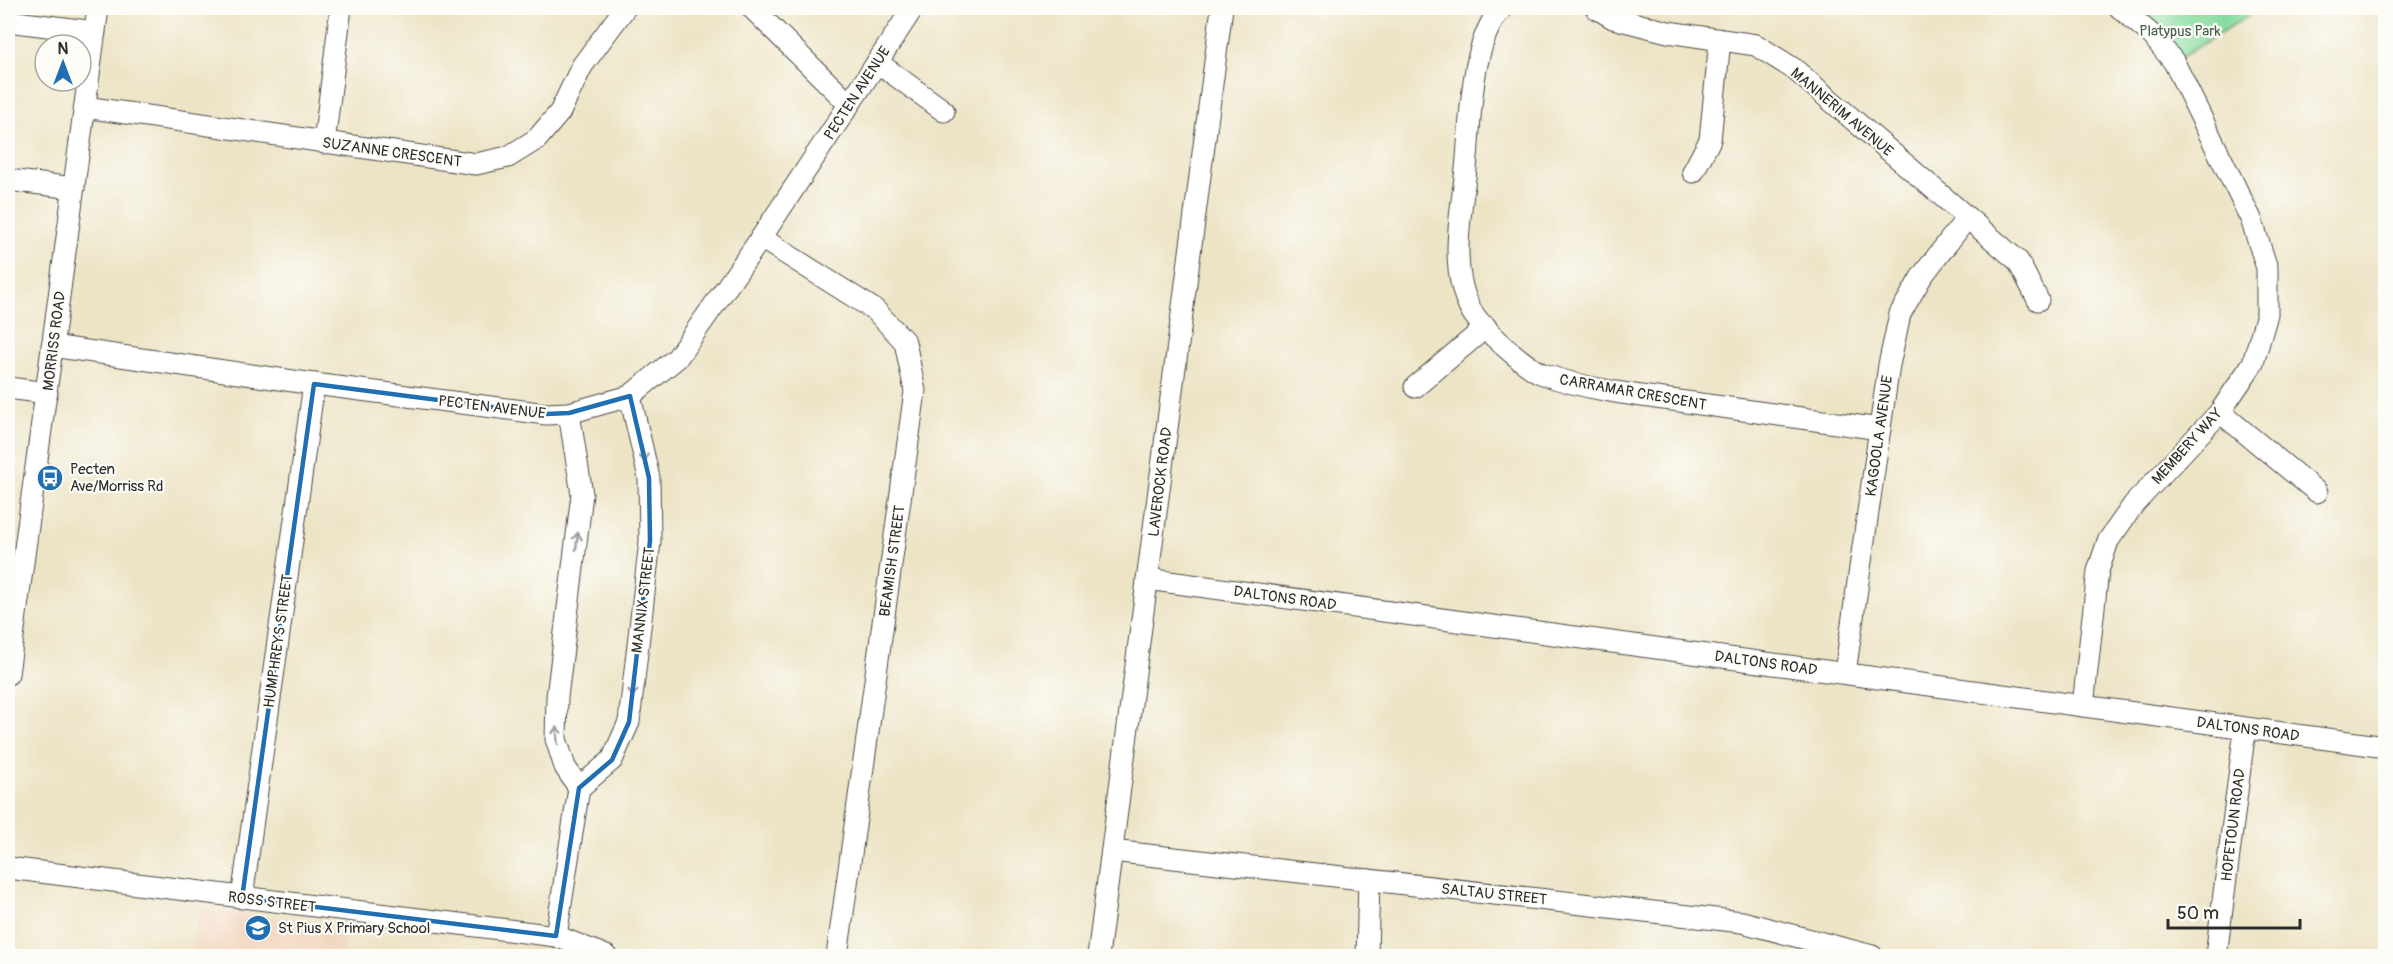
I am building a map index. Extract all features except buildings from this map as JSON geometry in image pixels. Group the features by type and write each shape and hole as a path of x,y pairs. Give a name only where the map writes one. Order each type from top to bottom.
{"street":[{"name":"MORRISS ROAD","path":"8,674 12,598 47,393 98,8"},
{"path":"324,143 341,8"},
{"name":"SUZANNE CRESCENT","path":"85,107 476,164 508,157 537,139 560,112 582,66 625,8"},
{"path":"752,8 849,104"},
{"name":"PECTEN AVENUE","path":"52,346 314,384 546,414 570,413 630,396 677,358 761,238 913,8"},
{"name":"LAVEROCK ROAD","path":"1098,957 1222,8"},
{"name":"CARRAMAR CRESCENT","path":"1502,8 1492,19 1482,40 1476,73 1457,255 1462,285 1473,313 1512,354 1542,374 1601,389 1660,399 1880,429"},
{"name":"MANNERIM AVENUE","path":"1596,8 1613,18 1668,32 1756,45 1794,69 2018,261 2038,300"},
{"name":"MEMBERY WAY","path":"2083,706 2098,571 2108,541 2134,504 2220,412 2253,363 2267,314 2266,268 2251,219 2174,62 2151,35 2120,8"},
{"path":"8,21 95,32"},
{"path":"1693,172 1710,140 1720,40"},
{"path":"877,62 944,111"},
{"path":"8,180 74,188"},
{"name":"KAGOOLA AVENUE","path":"1845,674 1889,365 1900,314 1922,276 1967,218"},
{"name":"BEAMISH STREET","path":"761,238 875,310 905,342 915,391 837,957"},
{"path":"1416,387 1486,327"},
{"name":"HUMPHREYS STREET","path":"242,898 314,384"},
{"path":"8,388 47,393"},
{"name":"MANNIX STREET","path":"579,788 612,760 629,722 650,541 649,478 630,396"},
{"path":"2220,412 2317,492"},
{"path":"556,936 579,788 565,767 556,739 557,697 582,494 570,413"},
{"name":"DALTONS ROAD","path":"1147,579 2385,747"},
{"name":"HOPETOUN ROAD","path":"2216,957 2245,729"},
{"name":"SALTAU STREET","path":"1112,850 1742,922 1872,957"},
{"name":"ROSS STREET","path":"8,868 556,936 606,957"},
{"path":"1367,957 1369,880"}],"highlighted area":[{"path":"314,384 546,414 569,413 630,396 649,478 650,541 629,722 612,760 579,788 556,936 242,898"}],"shaded area":[{"name":"St Pius X Primary School","path":"199,910 294,920 345,936 343,956 191,956"}],"green space":[{"name":"Platypus Park","path":"2152,8 2261,8 2174,62 2138,23"}],"place":[{"name":"Pecten Ave/Morriss Rd","path":"50,478"},
{"name":"St Pius X Primary School","path":"258,928"}]}
